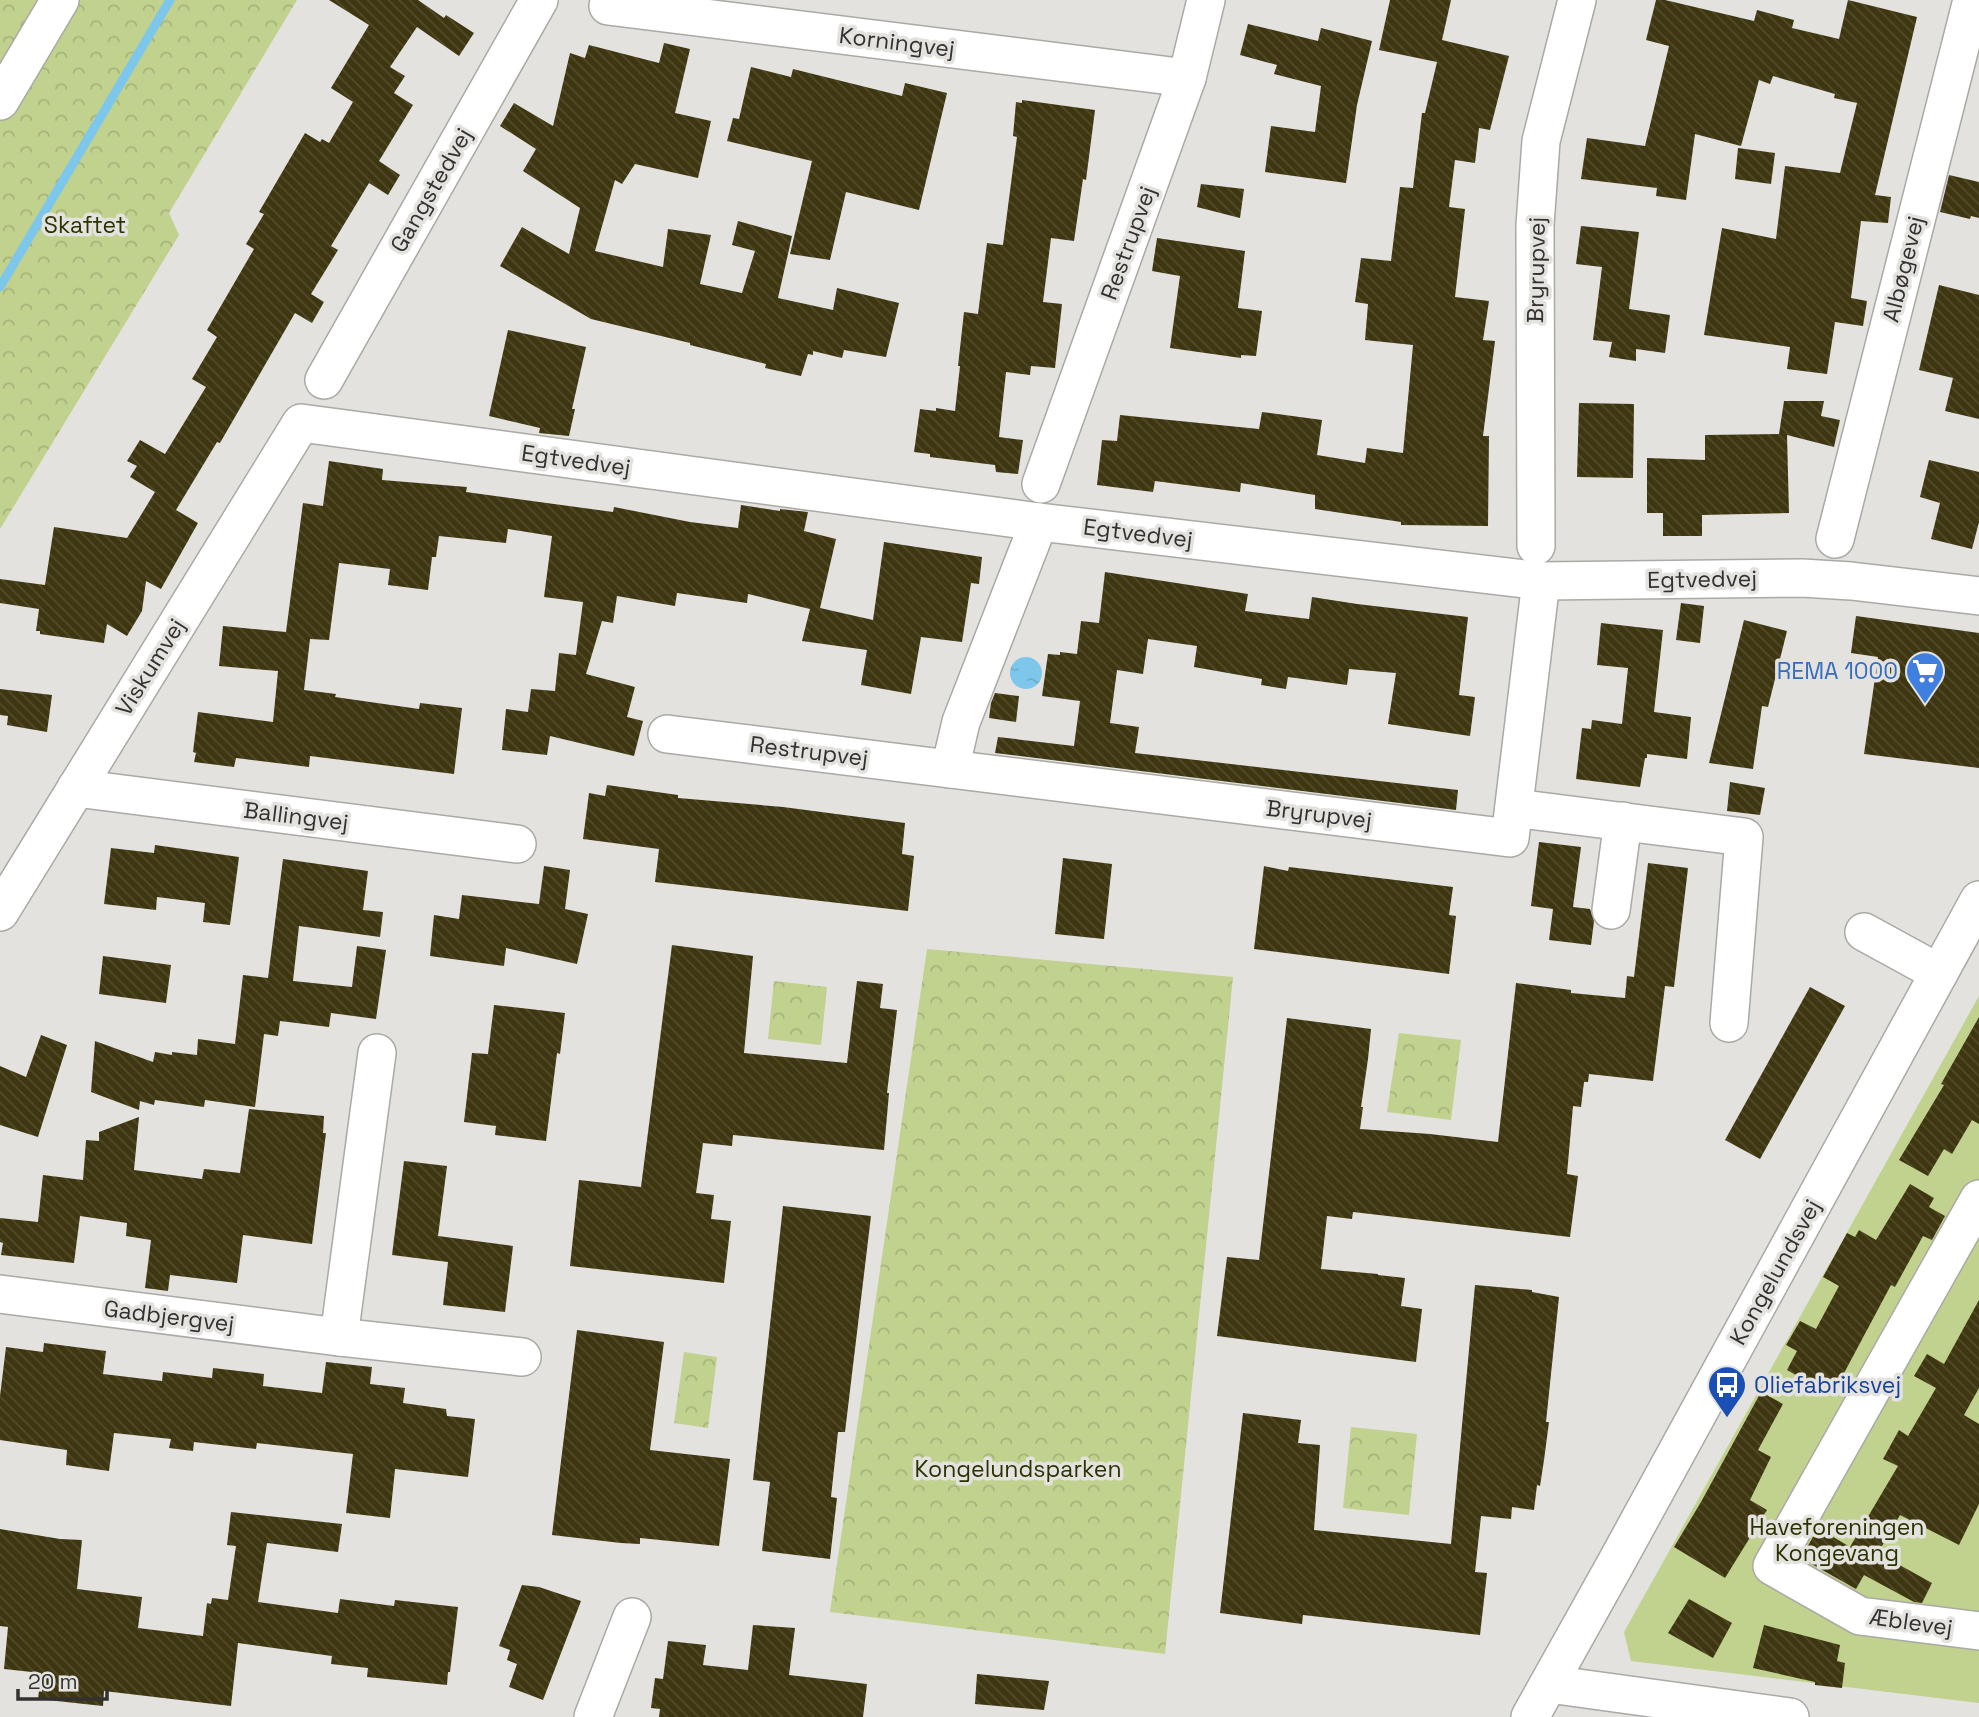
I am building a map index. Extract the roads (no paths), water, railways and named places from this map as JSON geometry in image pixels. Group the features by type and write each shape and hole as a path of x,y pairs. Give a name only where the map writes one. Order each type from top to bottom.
{"street":[{"path":"0,101 60,0"},
{"name":"Gangstedvej","path":"324,380 539,0"},
{"name":"Restrupvej","path":"1041,484 1187,78 1206,0"},
{"name":"Bryrupvej","path":"1098,787 1510,838 1538,563 1537,189 1541,141 1577,0"},
{"name":"Albøgevej","path":"1835,539 1972,0"},
{"name":"Korningvej","path":"608,6 1187,78"},
{"name":"Egtvedvej","path":"301,423 1039,522 1538,563 1851,581 1979,596"},
{"name":"Viskumvej","path":"0,912 301,423"},
{"path":"950,769 961,722 1039,522"},
{"name":"Restrupvej","path":"667,734 1098,787"},
{"name":"Ballingvej","path":"76,788 517,844"},
{"path":"1514,808 1744,837 1729,1023"},
{"path":"1611,910 1623,821"},
{"name":"Kongelundsvej","path":"1530,1717 1979,900"},
{"path":"1864,932 1939,973"},
{"path":"339,1337 377,1053"},
{"name":"Æblevej","path":"1975,1623 1860,1616 1772,1566 1977,1207"},
{"name":"Gadbjergvej","path":"0,1294 522,1357"},
{"path":"593,1717 632,1617"},
{"path":"1549,1684 1790,1717"}],"water":[{"path":"1026,657 1037,662 1042,673 1037,684 1026,689 1015,684 1010,673 1015,662"}],"waterway":[{"path":"0,287 170,0"}],"place":[{"name":"REMA 1000","path":"1925,705"},
{"name":"Oliefabriksvej","path":"1727,1419"}],"park label":[{"name":"Skaftet","path":"85,225"},
{"name":"Kongelundsparken","path":"1018,1469"},
{"name":"Haveforeningen Kongevang","path":"1837,1540"}]}
